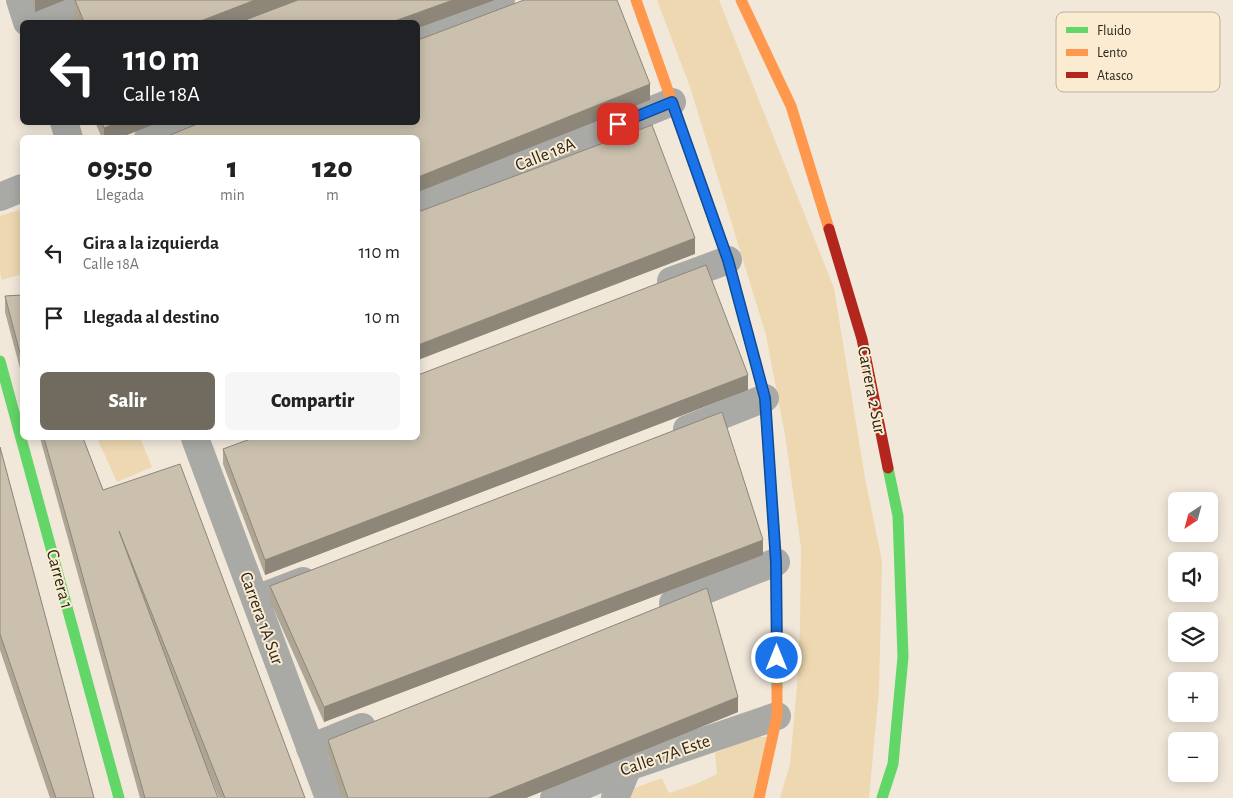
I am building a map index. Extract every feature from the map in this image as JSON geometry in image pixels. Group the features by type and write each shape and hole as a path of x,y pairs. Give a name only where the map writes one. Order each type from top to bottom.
{"street":[{"path":"20,0 26,20"},
{"path":"45,20 94,0"},
{"path":"420,31 501,0"},
{"path":"636,0 728,260 765,398 776,562 777,716 760,798"},
{"name":"Carrera 2 Sur","path":"741,0 792,106 862,339 898,516 903,657 893,764 882,798"},
{"name":"Calle 18A","path":"420,205 672,102"},
{"path":"155,135 180,125"},
{"path":"0,197 20,189"},
{"path":"646,291 728,260"},
{"name":"Carrera 1","path":"0,361 20,434"},
{"path":"663,438 765,398"},
{"name":"Carrera 1","path":"22,440 119,798"},
{"path":"200,449 230,451"},
{"name":"Carrera 1A Sur","path":"200,449 329,798"},
{"path":"648,613 776,562"},
{"path":"256,599 330,570"},
{"name":"Calle 17A Este","path":"554,798 628,767 777,716"},
{"path":"310,748 383,719"},
{"path":"615,798 628,767"}],"shaded area":[{"path":"657,0 719,0 834,288 865,478 882,561 879,691 869,798 780,798 790,764 800,628 801,547 785,435 766,335 690,87"},
{"path":"20,210 20,275 2,280 0,273 0,216"},
{"path":"98,440 141,440 152,467 117,482"},
{"path":"754,737 770,737 754,798 628,798 632,789 662,778 669,793 696,784 717,774 715,753"}],"building":[{"path":"75,0 255,0 203,20 83,20"},
{"path":"298,0 453,0 398,20 245,20"},
{"path":"524,0 617,0 650,84 420,176 420,135 170,135 195,125 420,125 420,39"},
{"path":"652,125 695,238 420,344 420,211"},
{"path":"706,265 748,375 265,560 223,449 248,440 420,440 420,374"},
{"path":"20,295 20,353 5,296"},
{"path":"722,412 763,540 324,707 270,586"},
{"path":"45,440 84,440 103,490 180,464 305,798 225,798 119,531 218,798 145,798"},
{"path":"0,447 94,798 56,798 0,634"},
{"path":"707,588 738,697 488,798 348,798 328,740"}],"traffic: fast":[{"path":"714,221 728,260 765,398 776,562 777,687"},
{"path":"0,361 20,434"},
{"path":"22,440 119,798"},
{"path":"882,798 893,764 903,657 898,516 888,468"}],"traffic: slow":[{"path":"636,0 714,221"},
{"path":"741,0 791,106 829,229"},
{"path":"759,798 777,716 777,687"}],"traffic: jam":[{"path":"829,229 862,339 888,468"}],"route":[{"path":"618,124 672,102 728,260 765,398 776,562 777,658"}]}
